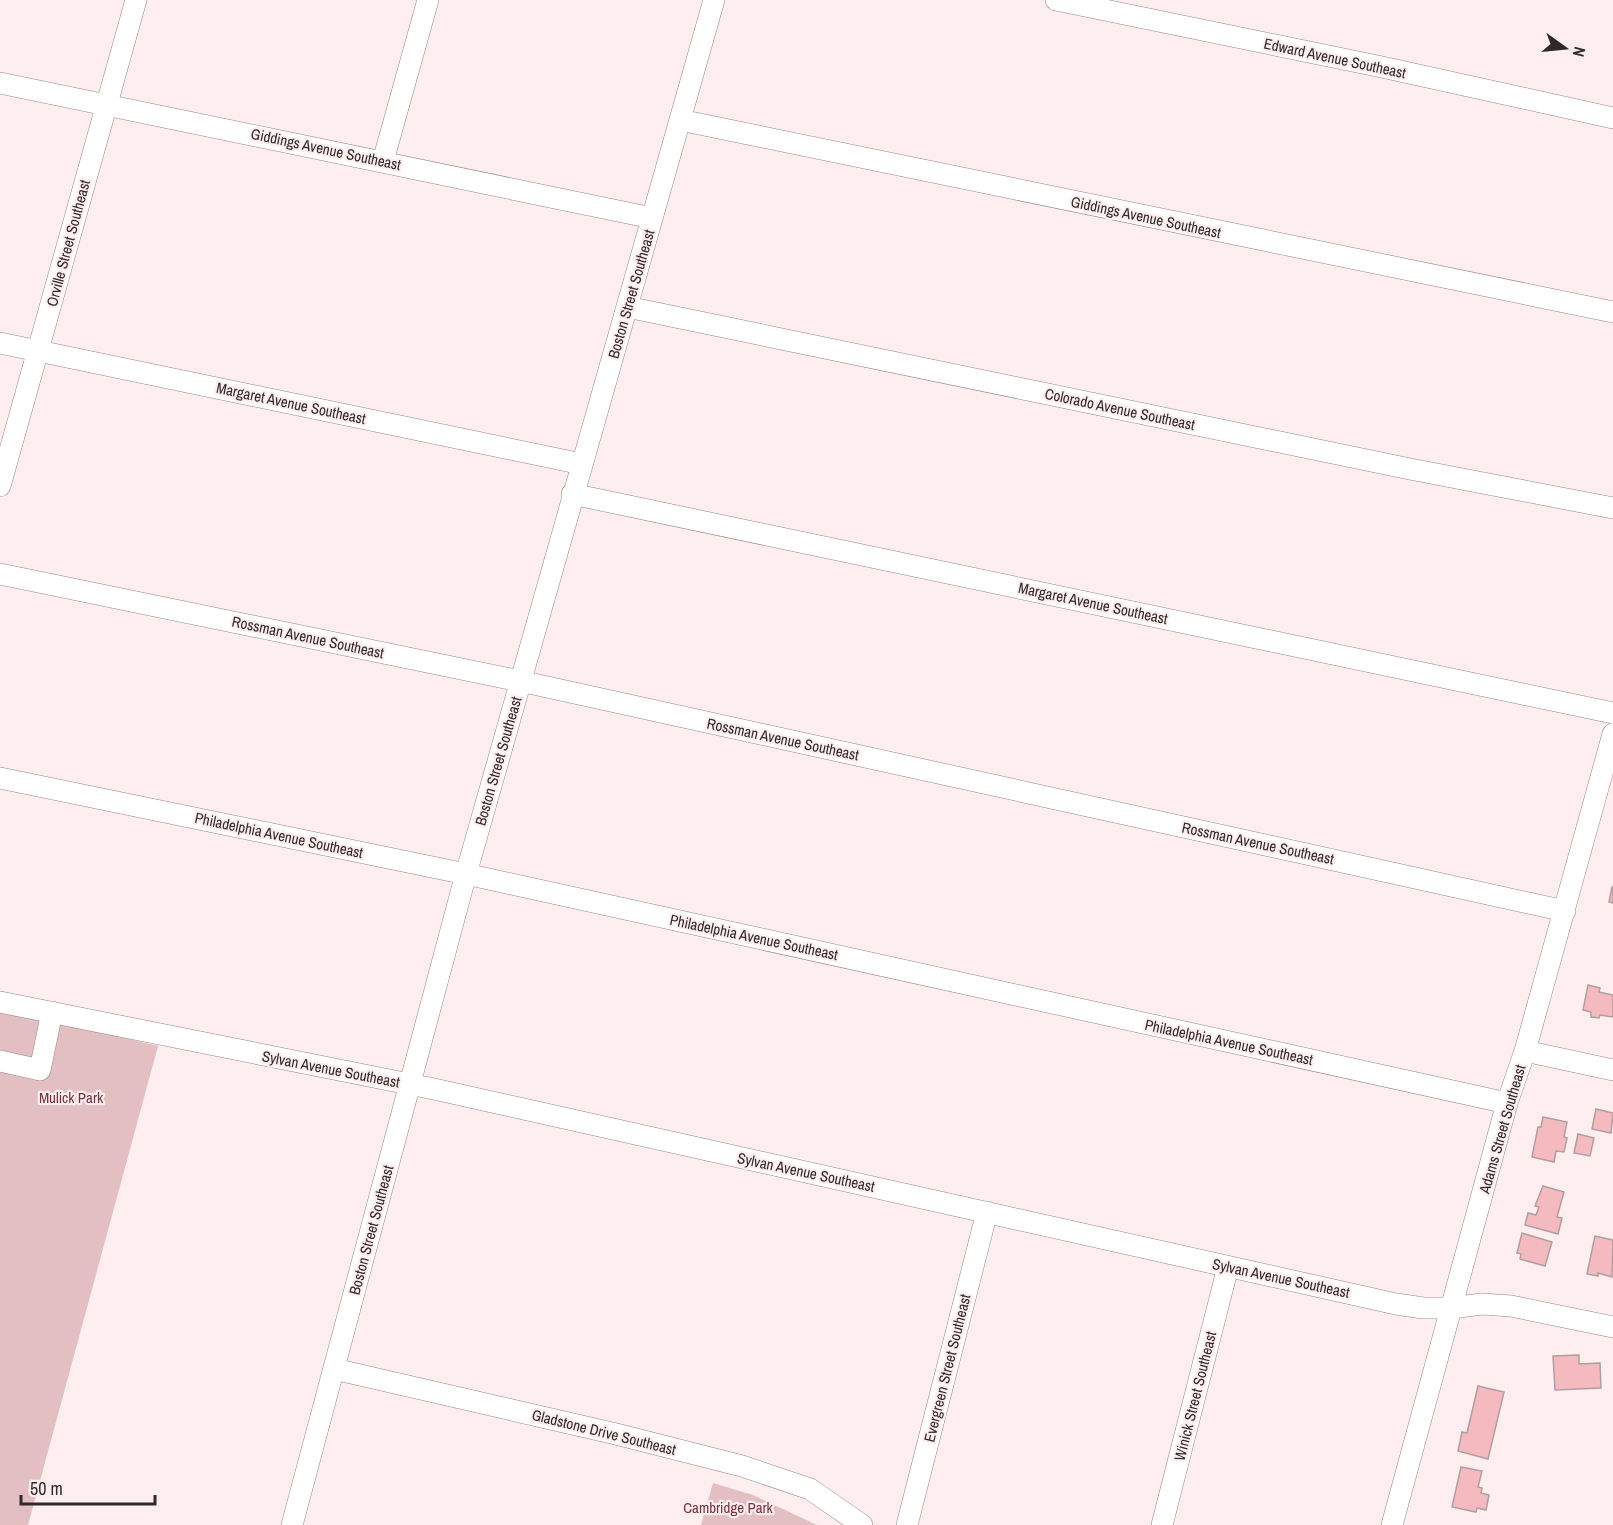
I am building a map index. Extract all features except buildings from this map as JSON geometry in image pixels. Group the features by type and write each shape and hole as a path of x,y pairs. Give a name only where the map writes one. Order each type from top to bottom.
{"street":[{"name":"Orville Street Southeast","path":"0,486 136,0"},
{"path":"382,161 428,0"},
{"name":"Boston Street Southeast","path":"292,1525 466,874 714,0"},
{"name":"Edward Avenue Southeast","path":"1056,0 1382,67 1613,118"},
{"name":"Giddings Avenue Southeast","path":"0,83 652,218"},
{"name":"Giddings Avenue Southeast","path":"680,120 1613,312"},
{"name":"Colorado Avenue Southeast","path":"627,307 1410,470 1613,508"},
{"name":"Margaret Avenue Southeast","path":"0,343 582,464"},
{"name":"Margaret Avenue Southeast","path":"573,494 1613,713"},
{"name":"Rossman Avenue Southeast","path":"0,574 520,681 1565,911"},
{"name":"Adams Street Southeast","path":"1392,1525 1507,1103 1525,1051 1565,911 1604,803 1613,734"},
{"name":"Philadelphia Avenue Southeast","path":"0,778 466,874 1507,1103"},
{"name":"Sylvan Avenue Southeast","path":"0,1002 410,1085 1396,1304 1423,1308 1451,1308 1482,1304 1510,1306 1613,1328"},
{"path":"0,1061 40,1070 52,1012"},
{"path":"1525,1051 1613,1070"},
{"name":"Evergreen Street Southeast","path":"907,1525 987,1212"},
{"name":"Winick Street Southeast","path":"1162,1525 1228,1267"},
{"name":"Gladstone Drive Southeast","path":"334,1369 742,1466 810,1489 862,1525"}],"green space":[{"name":"Mulick Park","path":"0,1008 158,1046 28,1525 0,1525"},
{"name":"Cambridge Park","path":"713,1483 753,1495 817,1525 701,1525"}]}
